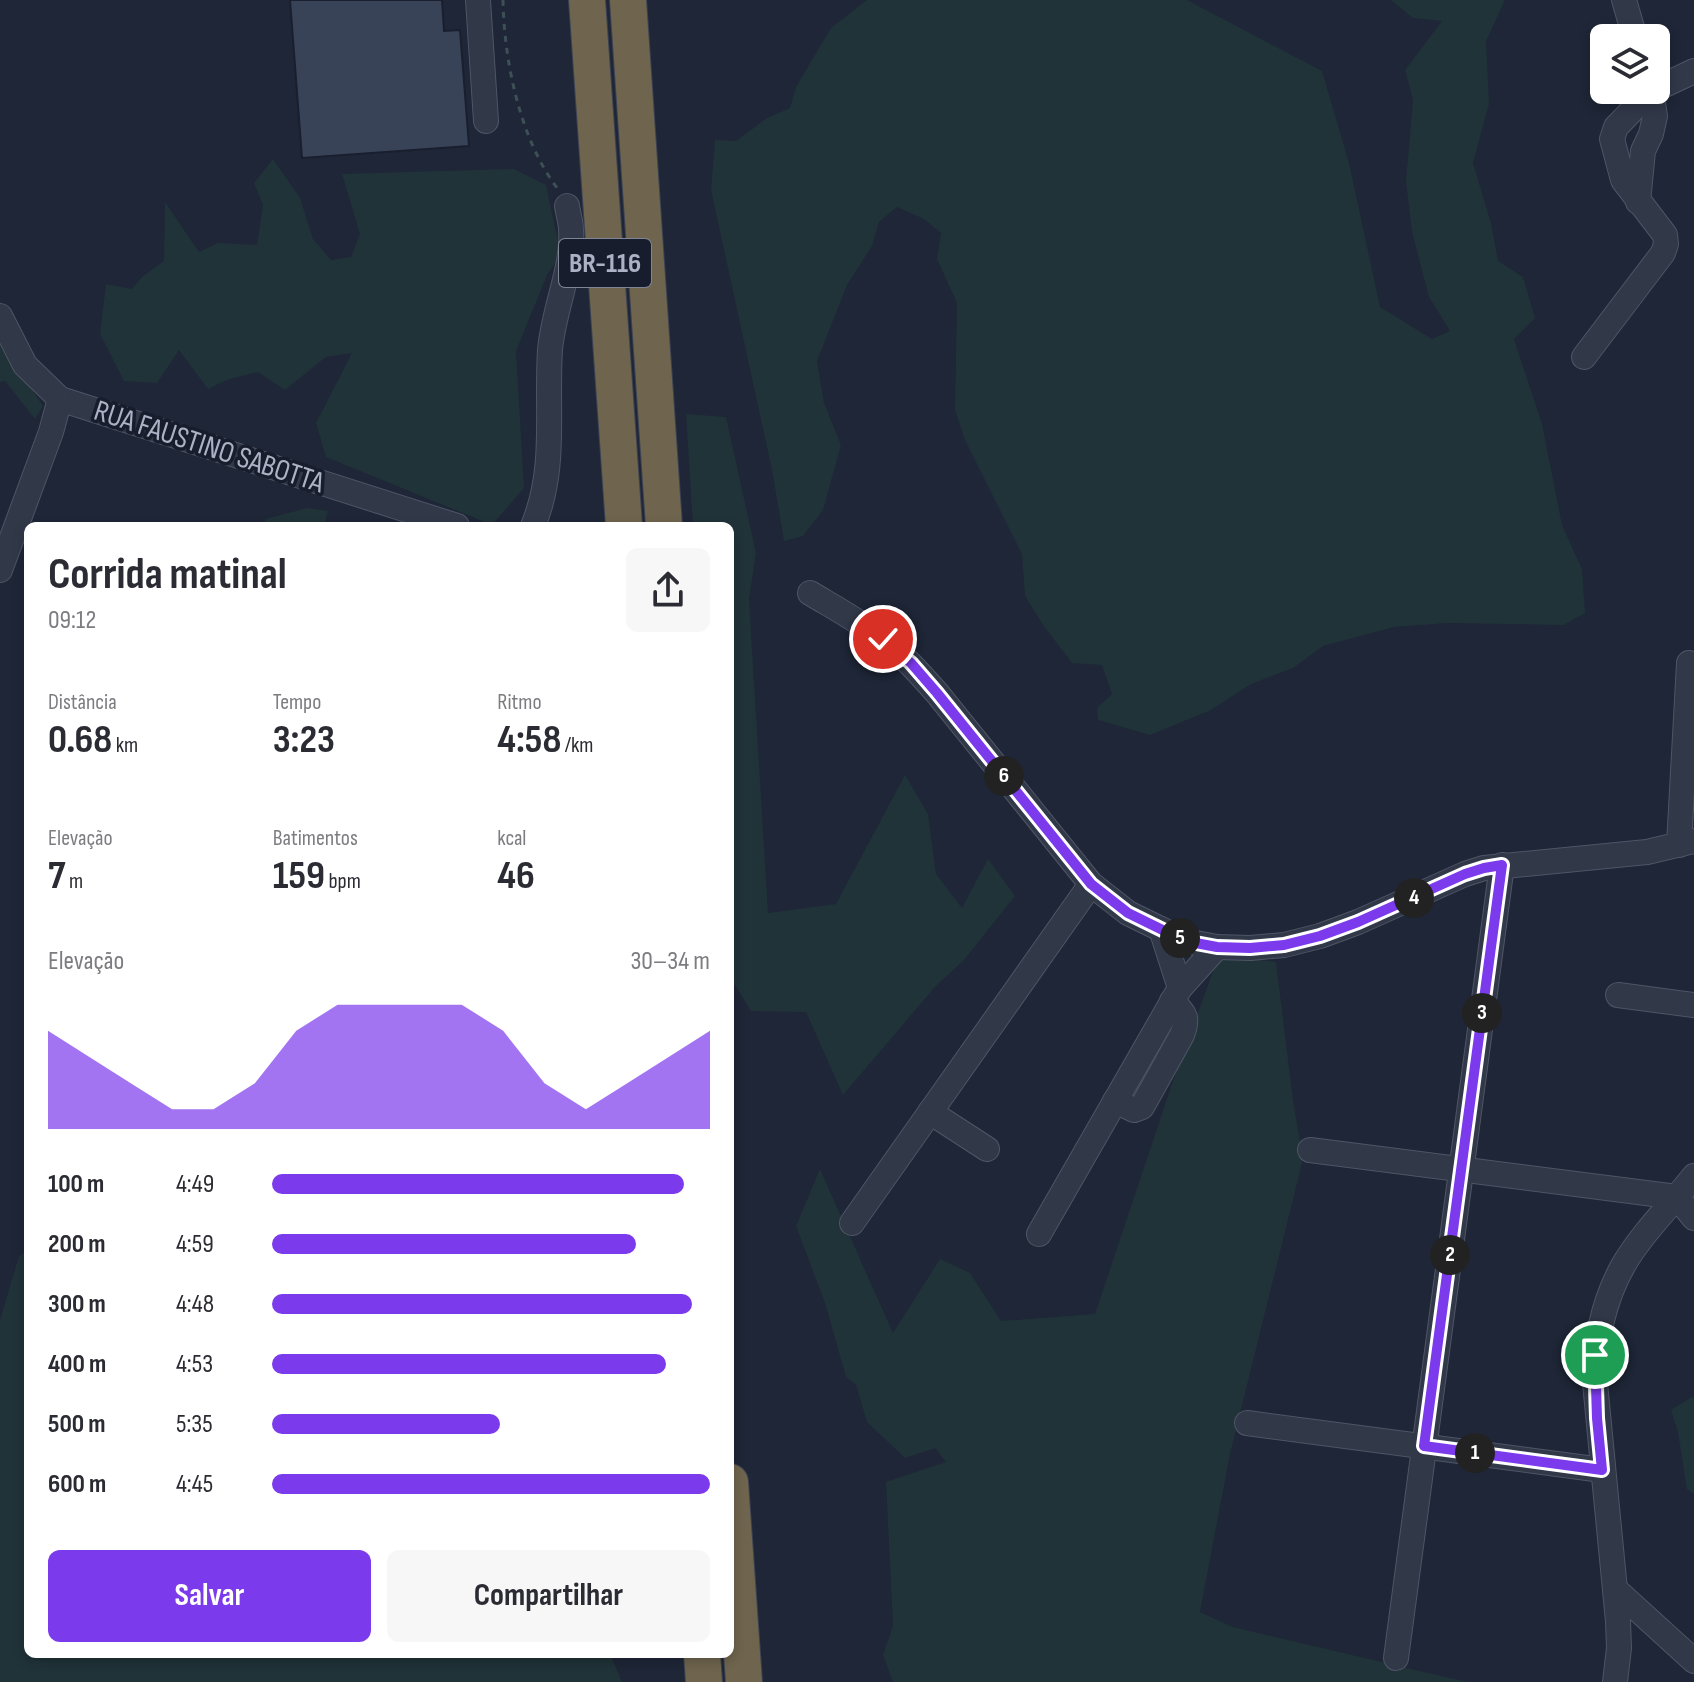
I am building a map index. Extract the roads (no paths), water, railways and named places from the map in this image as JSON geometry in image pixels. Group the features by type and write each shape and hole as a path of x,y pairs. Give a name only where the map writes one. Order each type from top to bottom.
{"highway":[{"name":"BR-116","path":"587,0 624,522"},
{"name":"BR-116","path":"628,0 664,522"},
{"path":"734,1539 744,1682"},
{"path":"702,1658 704,1682"}],"street":[{"path":"478,0 486,121"},
{"path":"1624,0 1631,24"},
{"path":"1670,82 1694,71"},
{"path":"1584,357 1663,253 1666,244 1665,235 1623,180 1612,139 1616,127 1639,104"},
{"path":"1638,202 1643,151 1651,134 1654,104"},
{"path":"534,522 544,494 548,461 553,326 571,250 572,228 567,206"},
{"name":"RUA FAUSTINO SABOTTA","path":"0,316 25,365 60,399 444,522"},
{"path":"0,570 51,432 60,399"},
{"path":"810,593 855,619 911,663 1091,884 1128,913 1185,941 1217,947 1284,945 1320,936 1484,868 1632,854 1686,843 1689,663"},
{"path":"1396,1658 1502,865"},
{"path":"852,1223 1091,884"},
{"path":"1161,929 1176,994"},
{"path":"1039,1234 1176,994 1217,947"},
{"path":"1618,995 1694,1005"},
{"path":"930,1112 987,1149"},
{"path":"1310,1150 1677,1197 1694,1218"},
{"path":"1615,1682 1619,1648 1602,1470 1595,1355 1602,1318 1625,1263 1694,1176"},
{"path":"1247,1423 1602,1470"},
{"path":"1615,1589 1694,1661"}]}
